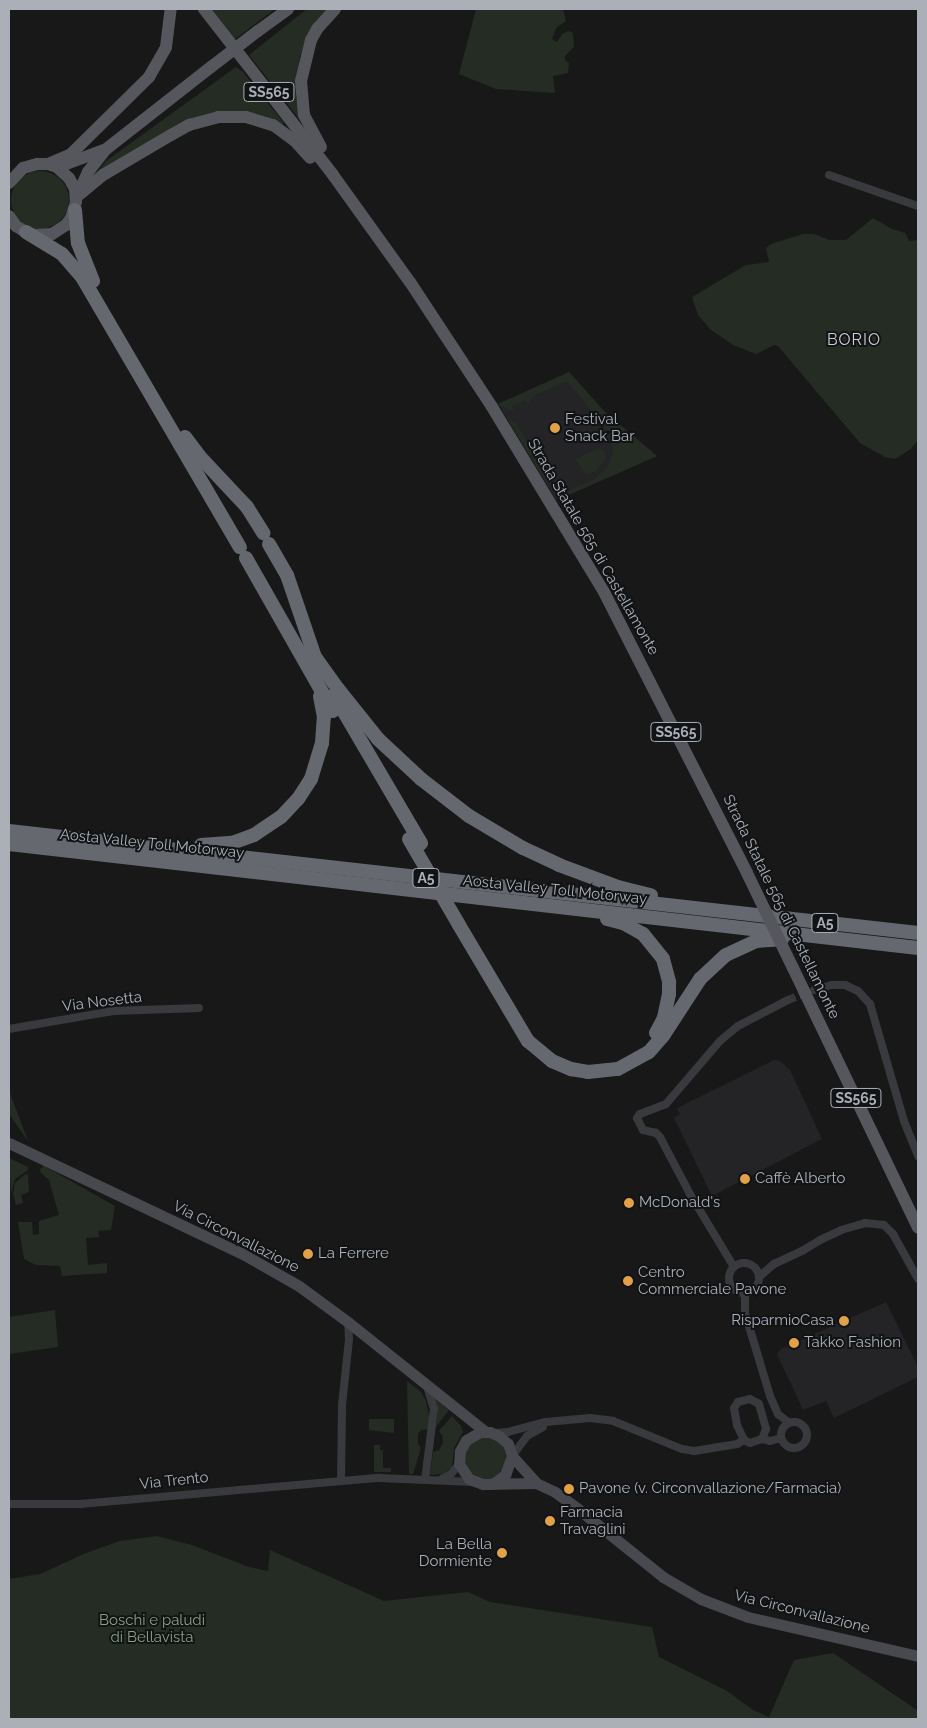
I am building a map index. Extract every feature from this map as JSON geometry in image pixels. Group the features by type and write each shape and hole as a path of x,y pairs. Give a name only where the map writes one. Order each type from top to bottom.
{"highway":[{"path":"77,202 76,230 81,255 110,312 192,448 246,507 266,539 287,576 313,654 351,726 415,841 528,1029 549,1051 569,1061 592,1065 622,1059 640,1049 659,1027 668,1006 669,982 663,959 650,941 634,928 612,920 576,916 523,903"},
{"path":"26,232 62,254 82,277 243,552 316,683 415,841"},
{"path":"313,654 358,715 389,750 444,797 492,830 523,848 588,876 635,892 693,901 732,912"},
{"path":"120,844 159,841 192,844 232,843 254,835 281,817 304,790 320,754 324,717 316,683"},
{"name":"Aosta Valley Toll Motorway","path":"9,831 918,933"},
{"name":"Aosta Valley Toll Motorway","path":"9,844 918,948"},
{"path":"465,926 528,1041 552,1062 571,1069 588,1072 618,1068 649,1052 663,1036 700,979 716,963 741,947 769,939 852,945 878,944"}],"main road":[{"path":"52,166 71,154 150,77 166,47 171,9"},
{"name":"Strada Statale 565 di Castellamonte","path":"204,9 333,175 410,282 475,379 562,518 644,667 747,873 918,1228"},
{"path":"9,216 16,226 26,232 43,235 60,230 66,225 88,172 105,150 288,9"},
{"path":"333,175 326,154 315,138 304,115 300,92 303,67 311,40 317,29 335,9"},
{"path":"77,202 92,182 189,125 218,117 246,117 273,125 294,140 321,172 333,175"},
{"path":"9,183 23,168 37,164 52,166 105,150"},
{"path":"52,166 72,183 77,202"},
{"name":"Via Circonvallazione","path":"9,1143 240,1253 299,1286 348,1322 454,1408 508,1444 512,1456 536,1483 555,1492 578,1508 663,1577 701,1599 748,1617 918,1656"},
{"name":"Via Circonvallazione","path":"454,1408 465,1423 466,1440"},
{"path":"474,1482 464,1474 459,1464 460,1451 466,1440 475,1434 490,1432"},
{"path":"488,1484 494,1483 505,1475 512,1456"},
{"name":"Via Circonvallazione","path":"474,1482 488,1484 536,1483"}],"street":[{"path":"829,175 918,206"},
{"path":"814,990 832,985 845,985 858,991 870,1004 904,1121 918,1156"},
{"path":"734,1267 690,1194 660,1137 656,1133 643,1130 637,1118 640,1114 666,1104 703,1059 738,1026 788,1000"},
{"name":"Via Nosetta","path":"9,1029 113,1011 199,1008"},
{"path":"759,1277 755,1269 747,1264 734,1267 730,1274 730,1283 736,1290 745,1293 754,1289 759,1277 774,1264 841,1230 865,1223 884,1225 893,1234 918,1279"},
{"path":"745,1293 745,1313 770,1396 778,1414 788,1422 797,1422 805,1426 806,1440 801,1446 793,1448 785,1445 781,1438 782,1429 788,1422"},
{"path":"341,1480 342,1405 350,1339 348,1322"},
{"path":"425,1480 434,1409 427,1385"},
{"path":"762,1439 766,1429 759,1404 750,1399 738,1402 734,1408 737,1425 744,1440 750,1443 762,1439 770,1441 781,1438"},
{"path":"490,1432 508,1432 546,1422 590,1418 613,1421 682,1449 694,1451 737,1444 744,1440"},
{"path":"512,1456 527,1436 535,1430 557,1422"},
{"path":"439,1481 452,1474 459,1464"},
{"name":"Via Trento","path":"9,1504 80,1504 379,1478 474,1482"}],"shaded area":[{"path":"569,372 605,412 657,456 556,500 498,404"},
{"path":"774,1060 780,1061 790,1070 822,1139 712,1196 674,1118 680,1114 677,1108"},
{"path":"886,1302 918,1367 918,1377 834,1418 826,1401 803,1410 777,1354 781,1349"}],"green space":[{"path":"212,9 275,9 235,39"},
{"path":"307,9 328,9 308,39 300,56 296,96 300,120 249,55"},
{"path":"476,9 563,9 566,21 556,28 552,39 557,42 562,34 569,31 573,33 574,47 565,56 565,60 569,63 568,73 553,76 555,93 496,89 459,74"},
{"path":"236,67 243,72 284,123 281,126 213,113 103,170 99,170 106,161"},
{"path":"34,171 46,171 56,175 65,184 69,206 61,221 46,229 34,229 24,225 15,216 11,206 11,194 15,184 24,175"},
{"path":"873,218 892,229 905,233 909,241 918,240 918,440 911,449 895,459 885,457 860,443 778,346 774,345 756,354 733,345 710,329 698,315 692,297 746,265 769,262 766,248 771,244 803,234 814,234 829,240 846,240"},
{"path":"569,372 605,412 657,456 562,498 559,478 568,491 595,479 608,466 613,451 609,432 567,381 533,396 529,403 525,400 512,407 515,413 498,404"},
{"path":"507,418 516,423 550,484 546,482"},
{"path":"599,448 605,452 605,459 596,471 586,475 575,459"},
{"path":"10,1093 28,1141 9,1114"},
{"path":"9,1158 28,1167 28,1170 15,1179 11,1193"},
{"path":"44,1166 115,1206 111,1230 98,1231 99,1237 86,1238 88,1265 107,1263 107,1273 62,1276 60,1266 36,1265 24,1259 18,1222 32,1222 33,1235 39,1234 39,1221 59,1215 49,1180 41,1173 40,1169"},
{"path":"28,1174 29,1192 21,1195 23,1203 16,1205 13,1193 15,1183"},
{"path":"55,1310 58,1347 9,1354 9,1317"},
{"path":"407,1381 421,1392 426,1401 430,1420 429,1429 421,1430 418,1434 418,1443 421,1448 413,1474 409,1474"},
{"path":"435,1398 449,1410 436,1427 438,1410"},
{"path":"452,1416 461,1426 463,1432 454,1448 452,1467 443,1474 430,1475 433,1452 439,1450 443,1443 442,1435 439,1431"},
{"path":"369,1419 394,1419 394,1433 369,1430"},
{"path":"489,1437 497,1440 503,1446 506,1458 503,1470 497,1476 481,1479 473,1476 467,1470 464,1454 467,1446 473,1440"},
{"path":"374,1445 380,1445 380,1450 383,1450 383,1468 391,1468 391,1472 374,1472"},
{"name":"Boschi e paludi di Bellavista","path":"157,1536 192,1545 249,1567 268,1571 270,1550 384,1601 468,1592 490,1602 652,1627 659,1657 727,1691 753,1710 769,1717 794,1660 833,1653 917,1710 918,1719 9,1719 9,1579 40,1574 86,1553 120,1541"}],"tunnel":[{"path":"788,1000 808,992"}],"place":[{"name":"Festival Snack Bar","path":"555,428"},
{"name":"Caffè Alberto","path":"745,1179"},
{"name":"McDonald's","path":"629,1203"},
{"name":"La Ferrere","path":"308,1254"},
{"name":"Centro Commerciale Pavone","path":"628,1281"},
{"name":"RisparmioCasa","path":"844,1321"},
{"name":"Takko Fashion","path":"794,1343"},
{"name":"Pavone (v. Circonvallazione/Farmacia)","path":"569,1489"},
{"name":"Farmacia Travaglini","path":"550,1521"},
{"name":"La Bella Dormiente","path":"502,1553"}],"district":[{"name":"BORIO","path":"854,340"}]}
